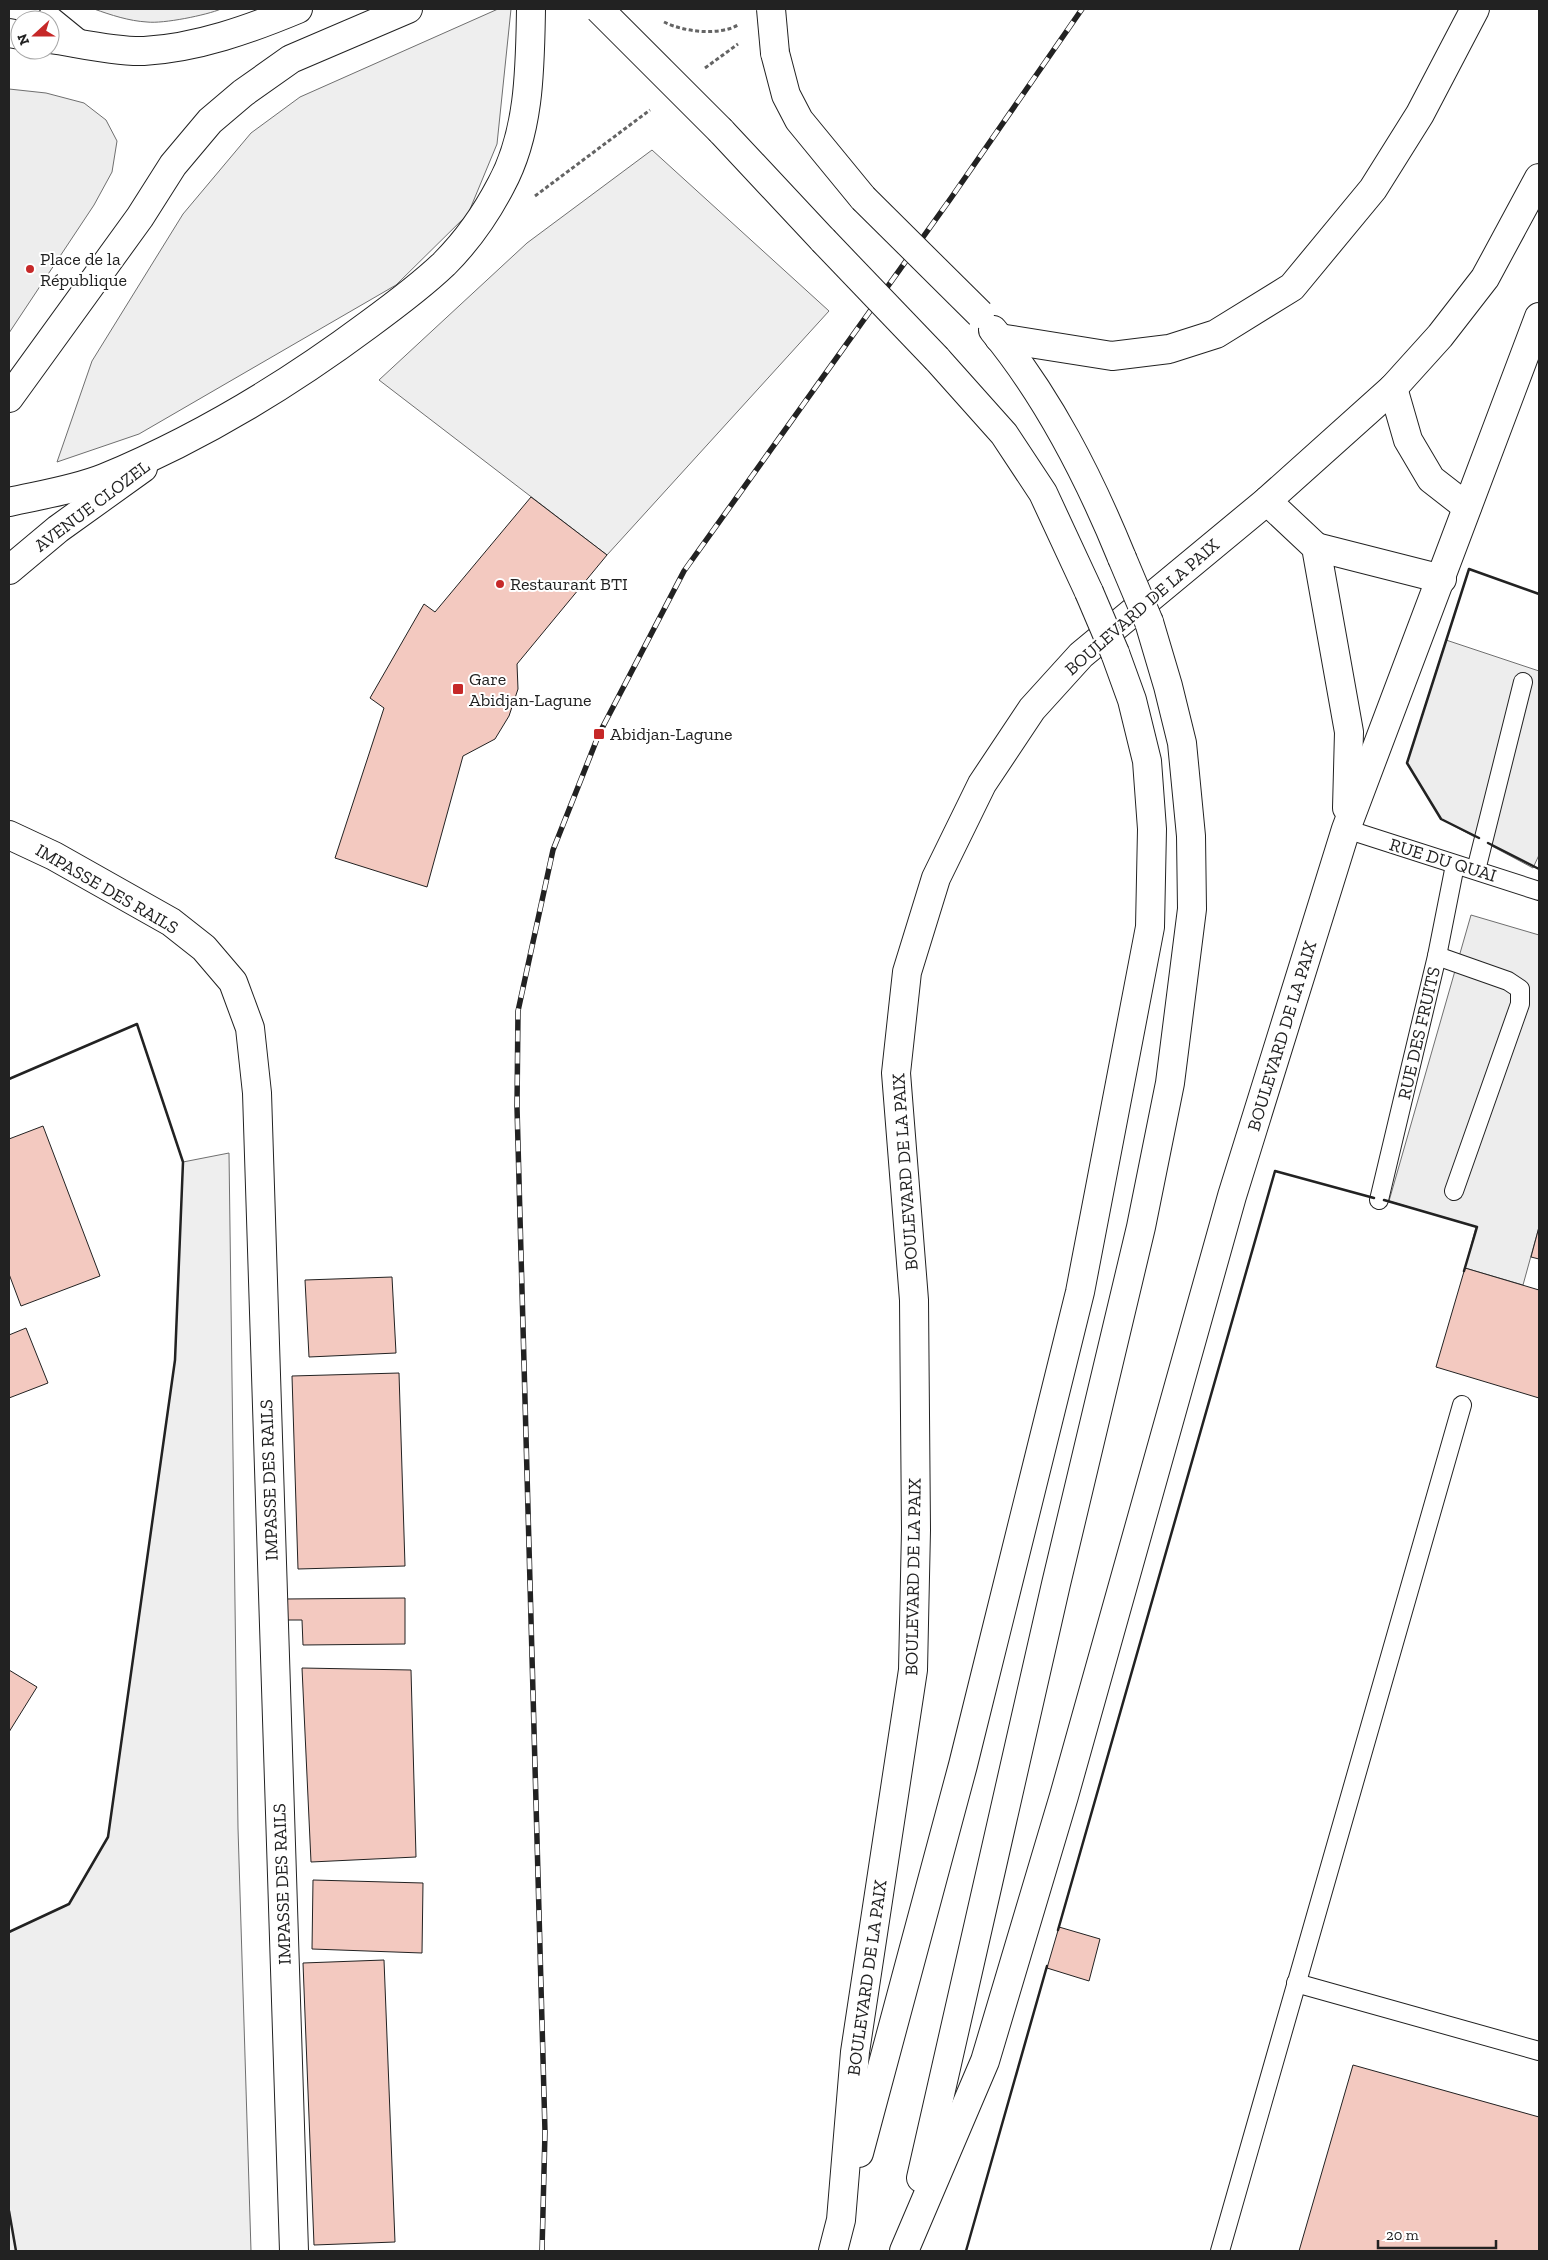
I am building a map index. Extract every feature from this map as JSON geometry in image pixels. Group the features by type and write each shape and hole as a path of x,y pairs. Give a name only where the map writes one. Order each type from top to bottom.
{"main road":[{"path":"60,40 143,51 170,48 216,39 298,9"},
{"path":"9,398 140,217 173,165 210,121 243,93 291,59 408,9"},
{"path":"9,502 102,479 176,444 287,383 401,300 444,263 477,224 502,184 520,138 530,61 531,9"},
{"path":"599,9 721,131 937,359 1004,434 1043,493 1116,653 1132,700 1147,761 1152,829 1150,927 1080,1292 963,1765 841,2220"},
{"path":"771,9 775,54 786,95 800,120 863,198 980,314 999,338 1062,430 1095,493 1149,622 1168,686 1182,743 1191,836 1192,908 1170,1083 1141,1227 1045,1631 905,2247"},
{"path":"999,338 1112,356 1169,349 1216,334 1292,287 1373,189 1420,114 1475,9"},
{"path":"60,29 77,42"},
{"name":"BOULEVARD DE LA PAIX","path":"833,2251 841,2220 855,2052 913,1670 916,1530 914,1300 896,1073 907,972 936,878 982,784 1032,709 1081,655 1267,501 1393,388 1440,336 1485,278 1539,178"},
{"name":"BOULEVARD DE LA PAIX","path":"905,2247 985,2060 1064,1796 1232,1196 1346,829 1442,579 1467,507 1539,317"},
{"path":"1393,388 1408,440 1431,479 1467,507"},
{"name":"AVENUE CLOZEL","path":"9,570 58,528 176,444"},
{"path":"1267,501 1316,546 1442,579"},
{"path":"1316,546 1350,732 1346,829"},
{"name":"IMPASSE DES RAILS","path":"9,835 54,856 171,922 204,948 233,982 250,1028 258,1113 294,2251"}],"lane":[{"path":"1476,870 1523,682"},
{"name":"RUE DU QUAI","path":"1346,829 1539,891"},
{"name":"RUE DES FRUITS","path":"1379,1200 1437,956 1455,865"},
{"path":"1437,956 1508,981 1520,989 1520,1004 1454,1191"},
{"path":"1220,2251 1462,1405"},
{"path":"1296,1983 1539,2051"}],"path":[{"path":"672,26 705,31 729,30 744,22"},
{"path":"698,74 746,38"},
{"path":"532,198 651,109"}],"shaded area":[{"path":"94,9 221,9 206,14 154,22 127,19"},
{"path":"498,9 511,9 497,144 468,214 396,285 139,434 57,462 92,361 183,214 251,133 300,97"},
{"name":"Place de la République","path":"9,89 46,93 84,103 106,120 117,141 112,172 94,205 9,333"},
{"path":"652,150 829,311 607,555 379,380 527,243"},
{"path":"1446,640 1539,671 1539,855 1533,868 1441,819 1407,763"},
{"path":"1471,915 1539,935 1539,1227 1523,1285 1465,1268 1476,1227 1389,1201"},
{"path":"229,1153 238,1828 251,2251 9,2251 9,1932 69,1904 108,1837 175,1360 183,1162"}],"building":[{"path":"531,497 607,555 517,664 518,689 509,716 495,739 463,756 427,887 335,858 384,708 370,698 424,604 435,612"},
{"path":"43,1126 100,1276 21,1306 9,1274 9,1139"},
{"path":"1539,1227 1539,1259 1531,1257"},
{"path":"1465,1268 1539,1290 1539,1398 1436,1367"},
{"path":"392,1277 396,1353 309,1357 305,1280"},
{"path":"26,1328 48,1383 9,1398 9,1335"},
{"path":"399,1373 405,1566 298,1569 292,1376"},
{"path":"405,1598 405,1644 303,1645 302,1620 284,1620 284,1599"},
{"path":"302,1668 411,1670 416,1857 311,1862"},
{"path":"9,1670 37,1687 9,1732"},
{"path":"313,1880 423,1883 422,1953 312,1949"},
{"path":"1059,1927 1100,1939 1089,1981 1047,1968"},
{"path":"384,1960 395,2242 314,2245 303,1963"},
{"path":"1353,2065 1539,2117 1539,2251 1299,2251"}],"railway":[{"path":"542,2251 545,2132 517,1107 518,1011 553,850 599,734 684,571 951,198 1082,9"}],"wall":[{"path":"1479,838 1441,819 1407,763 1469,569 1539,594"},
{"path":"1488,843 1539,869"},
{"path":"9,1079 137,1024 183,1162 175,1360 108,1837 69,1904 9,1932"},
{"path":"1058,1930 1275,1171 1374,1198"},
{"path":"1384,1200 1477,1227 1464,1271"},
{"path":"966,2251 1047,1966"},
{"path":"9,2211 16,2251"}],"place":[{"name":"Place de la République","path":"30,269"},
{"name":"Restaurant BTI","path":"500,584"},
{"name":"Gare Abidjan-Lagune","path":"458,689"},
{"name":"Abidjan-Lagune","path":"599,734"}]}
